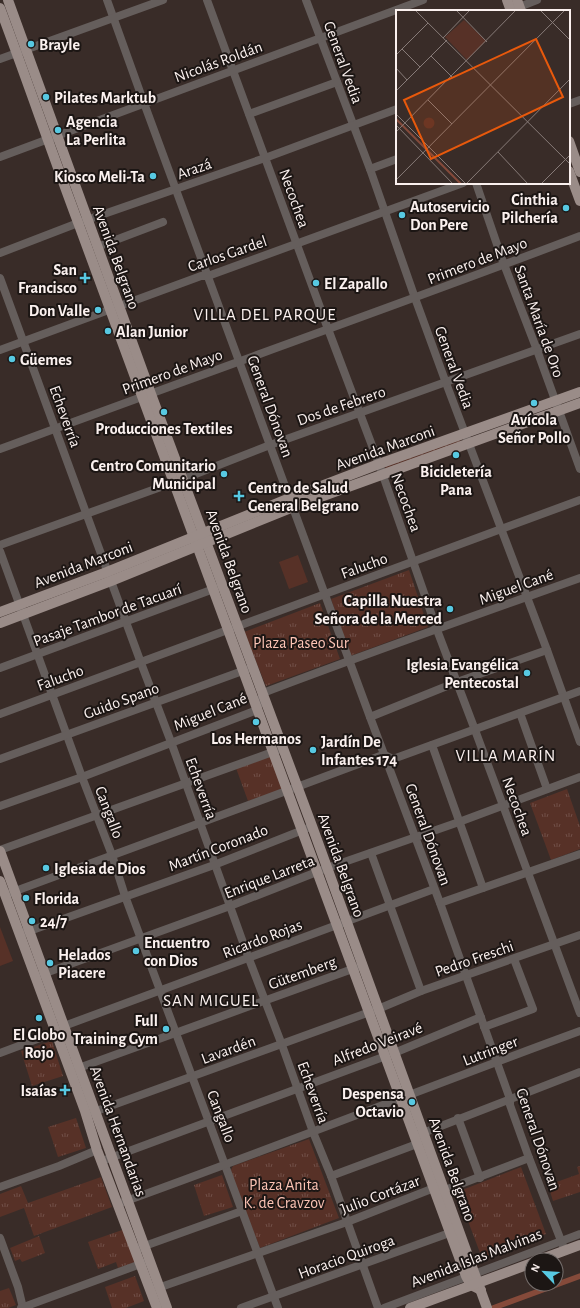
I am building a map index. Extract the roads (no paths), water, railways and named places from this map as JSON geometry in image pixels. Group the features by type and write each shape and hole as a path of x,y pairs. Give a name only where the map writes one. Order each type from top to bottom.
{"main road":[{"name":"Avenida Belgrano","path":"8,0 21,52"},
{"path":"507,0 516,8"},
{"name":"Avenida Belgrano","path":"0,8 21,52 201,540 248,669 257,710 297,787 307,828 389,1054 406,1097 423,1133 445,1190 455,1231"},
{"path":"570,144 580,172"},
{"path":"570,174 580,200"},
{"name":"Avenida Belgrano","path":"83,222 98,247 115,308"},
{"name":"Avenida Marconi","path":"466,438 554,400 580,392"},
{"name":"Avenida Marconi","path":"0,612 21,609 201,540 291,503 466,438 580,403"},
{"name":"Avenida Marconi","path":"0,623 21,609"},
{"name":"Avenida Belgrano","path":"248,669 263,692 287,791 307,828"},
{"name":"Avenida Hernandarias","path":"0,851 10,893 91,1114 96,1147 135,1249 145,1262 155,1289 167,1308"},
{"name":"Avenida Hernandarias","path":"0,881 10,893"},
{"name":"Avenida Belgrano","path":"406,1097 417,1144 434,1188 455,1231 474,1281 487,1306"},
{"name":"Avenida Hernandarias","path":"91,1114 106,1139 145,1246 145,1262"},
{"name":"Avenida Islas Malvinas","path":"553,1252 563,1246 580,1245"},
{"name":"Avenida Islas Malvinas","path":"410,1308 474,1281 524,1265"},
{"name":"Avenida Hernandarias","path":"155,1289 157,1308"}],"street":[{"name":"General Dónovan","path":"107,0 370,717 416,837 510,1099 510,1105 529,1158 563,1246"},
{"path":"0,60 163,0"},
{"name":"Necochea","path":"207,0 360,414 437,630 580,1013"},
{"name":"General Vedia","path":"306,0 352,125 370,169 466,438 547,650 580,742"},
{"name":"Nicolás Roldán","path":"397,10 423,0"},
{"path":"516,8 537,0"},
{"name":"Nicolás Roldán","path":"0,157 396,10"},
{"path":"249,114 337,82"},
{"path":"570,104 580,100"},
{"name":"Arazá","path":"0,253 396,109"},
{"path":"370,169 396,159"},
{"name":"Carlos Gardel","path":"0,350 201,276 208,276 460,184"},
{"name":"Santa María de Oro","path":"476,184 580,469"},
{"path":"98,247 163,222"},
{"name":"Primero de Mayo","path":"0,449 505,265 580,236"},
{"name":"Echeverría","path":"0,278 186,783 214,865 282,1044 313,1132 332,1176 378,1308"},
{"name":"Dos de Febrero","path":"0,545 179,480 270,445 580,334"},
{"name":"Falucho","path":"0,714 580,500"},
{"name":"Cangallo","path":"0,551 66,735 112,855 125,896 226,1164 278,1308"},
{"name":"Miguel Cané","path":"0,806 82,777 257,710 263,692 580,578"},
{"name":"Pasaje Tambor de Tacuarí","path":"0,668 218,587"},
{"path":"370,717 457,682 547,650"},
{"name":"Guido Spano","path":"0,759 248,669"},
{"path":"10,893 380,756 385,755 393,759 580,691"},
{"path":"520,713 547,789"},
{"path":"432,745 483,888"},
{"path":"0,851 278,750"},
{"name":"Enrique Larreta","path":"40,975 230,906 322,870 459,822 580,777"},
{"name":"Martín Coronado","path":"25,932 214,865 307,828"},
{"path":"371,853 421,992"},
{"path":"440,903 580,854"},
{"name":"Ricardo Rojas","path":"0,1053 434,888"},
{"name":"Pedro Freschi","path":"373,1011 466,975 580,935"},
{"path":"484,1027 533,1009 514,959"},
{"name":"Gütemberg","path":"75,1069 358,967"},
{"name":"Lavardén","path":"91,1114 373,1011"},
{"name":"Alfredo Veiravé","path":"102,1161 389,1054 481,1017"},
{"name":"Lutringer","path":"118,1204 580,1031"},
{"path":"332,1176 417,1144 423,1133 458,1118 580,1072"},
{"path":"458,1118 480,1178"},
{"path":"0,1187 59,1166 96,1147 106,1139"},
{"name":"Julio Cortázar","path":"155,1289 347,1222 434,1188 445,1190 480,1178 529,1158"},
{"path":"135,1249 242,1211"},
{"name":"Horacio Quiroga","path":"241,1308 455,1231"},
{"name":"Avenida Islas Malvinas","path":"384,1308 474,1281 563,1246 580,1234"},
{"path":"0,1238 18,1287 23,1308 145,1262"}],"waterway":[{"path":"493,1308 580,1276"}],"place":[{"name":"Brayle","path":"31,44"},
{"name":"Pilates Marktub","path":"46,97"},
{"name":"Agencia La Perlita","path":"58,130"},
{"name":"Kiosco Meli-Ta","path":"153,176"},
{"name":"Cinthia Pilchería","path":"566,208"},
{"name":"Autoservicio Don Pere","path":"402,215"},
{"name":"San Francisco","path":"85,278"},
{"name":"El Zapallo","path":"316,283"},
{"name":"Don Valle","path":"98,310"},
{"name":"Alan Junior","path":"108,331"},
{"name":"Güemes","path":"12,359"},
{"name":"Avícola Señor Pollo","path":"534,403"},
{"name":"Producciones Textiles","path":"164,412"},
{"name":"Bicicletería Pana","path":"456,455"},
{"name":"Centro Comunitario Municipal","path":"224,474"},
{"name":"Centro de Salud General Belgrano","path":"239,496"},
{"name":"Capilla Nuestra Señora de la Merced","path":"450,609"},
{"name":"Iglesia Evangélica Pentecostal","path":"527,673"},
{"name":"Los Hermanos","path":"256,722"},
{"name":"Jardín De Infantes 174","path":"313,750"},
{"name":"Iglesia de Dios","path":"46,868"},
{"name":"Florida","path":"26,898"},
{"name":"24/7","path":"32,921"},
{"name":"Encuentro con Dios","path":"136,951"},
{"name":"Helados Piacere","path":"50,963"},
{"name":"El Globo Rojo","path":"39,1018"},
{"name":"Full Training Gym","path":"166,1029"},
{"name":"Isaías","path":"65,1090"},
{"name":"Despensa Octavio","path":"412,1102"}],"district":[{"name":"VILLA DEL PARQUE","path":"265,314"},
{"name":"VILLA MARÍN","path":"506,755"},
{"name":"SAN MIGUEL","path":"211,1000"}],"park label":[{"name":"Plaza Paseo Sur","path":"301,642"},
{"name":"Plaza Anita K. de Cravzov","path":"284,1193"}]}
